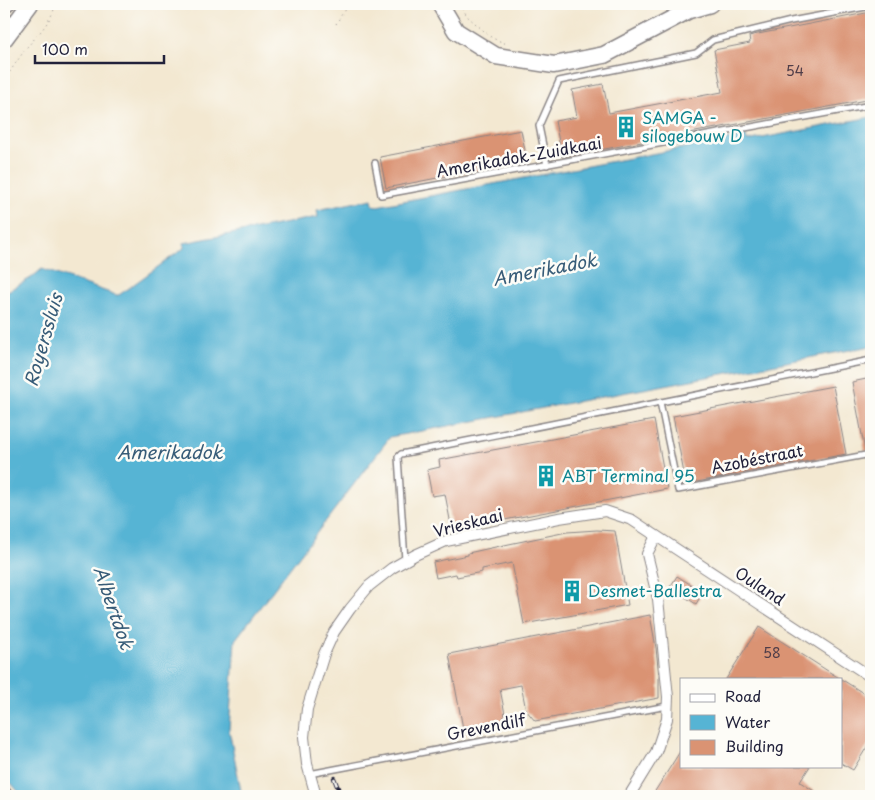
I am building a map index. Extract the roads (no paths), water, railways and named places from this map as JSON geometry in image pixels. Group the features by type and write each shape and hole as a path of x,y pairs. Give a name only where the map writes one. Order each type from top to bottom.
{"main road":[{"path":"4,40 30,4"},
{"path":"440,4 456,31 496,56 554,65 604,55 689,10 710,4"}],"street":[{"name":"Vrieskaai","path":"316,796 307,764 304,737 306,709 318,670 334,632 369,586 392,568 415,554 446,541 559,518 605,511 632,520"},
{"name":"Ouland","path":"632,520 871,677"},
{"path":"629,796 656,752 667,719 668,697 658,599 647,554 656,536"}],"lane":[{"path":"4,12 13,4"},
{"path":"547,165 539,126 559,81 696,54 713,40 791,21 871,6"},
{"name":"Amerikadok-Zuidkaai","path":"375,163 381,196 871,105"},
{"path":"405,560 398,457 401,454 871,360"},
{"name":"Azobéstraat","path":"660,402 678,490 871,454"},
{"name":"Grevendilf","path":"309,774 667,706"},
{"path":"4,787 11,796"}],"water":[{"name":"Amerikadok","path":"871,117 871,346 390,437 235,640 229,730 242,796 22,796 4,775 4,293 31,278 42,269 119,295 184,248 184,243 318,217 317,210 372,199 373,205 377,206 746,136 747,141"}],"railway":[{"path":"334,778 341,796"}],"place":[{"name":"SAMGA - silogebouw D","path":"626,127"},
{"name":"ABT Terminal 95","path":"546,476"},
{"name":"Desmet-Ballestra","path":"572,591"}],"water label":[{"name":"Royerssluis","path":"44,340"},
{"name":"Albertdok","path":"113,608"}]}
